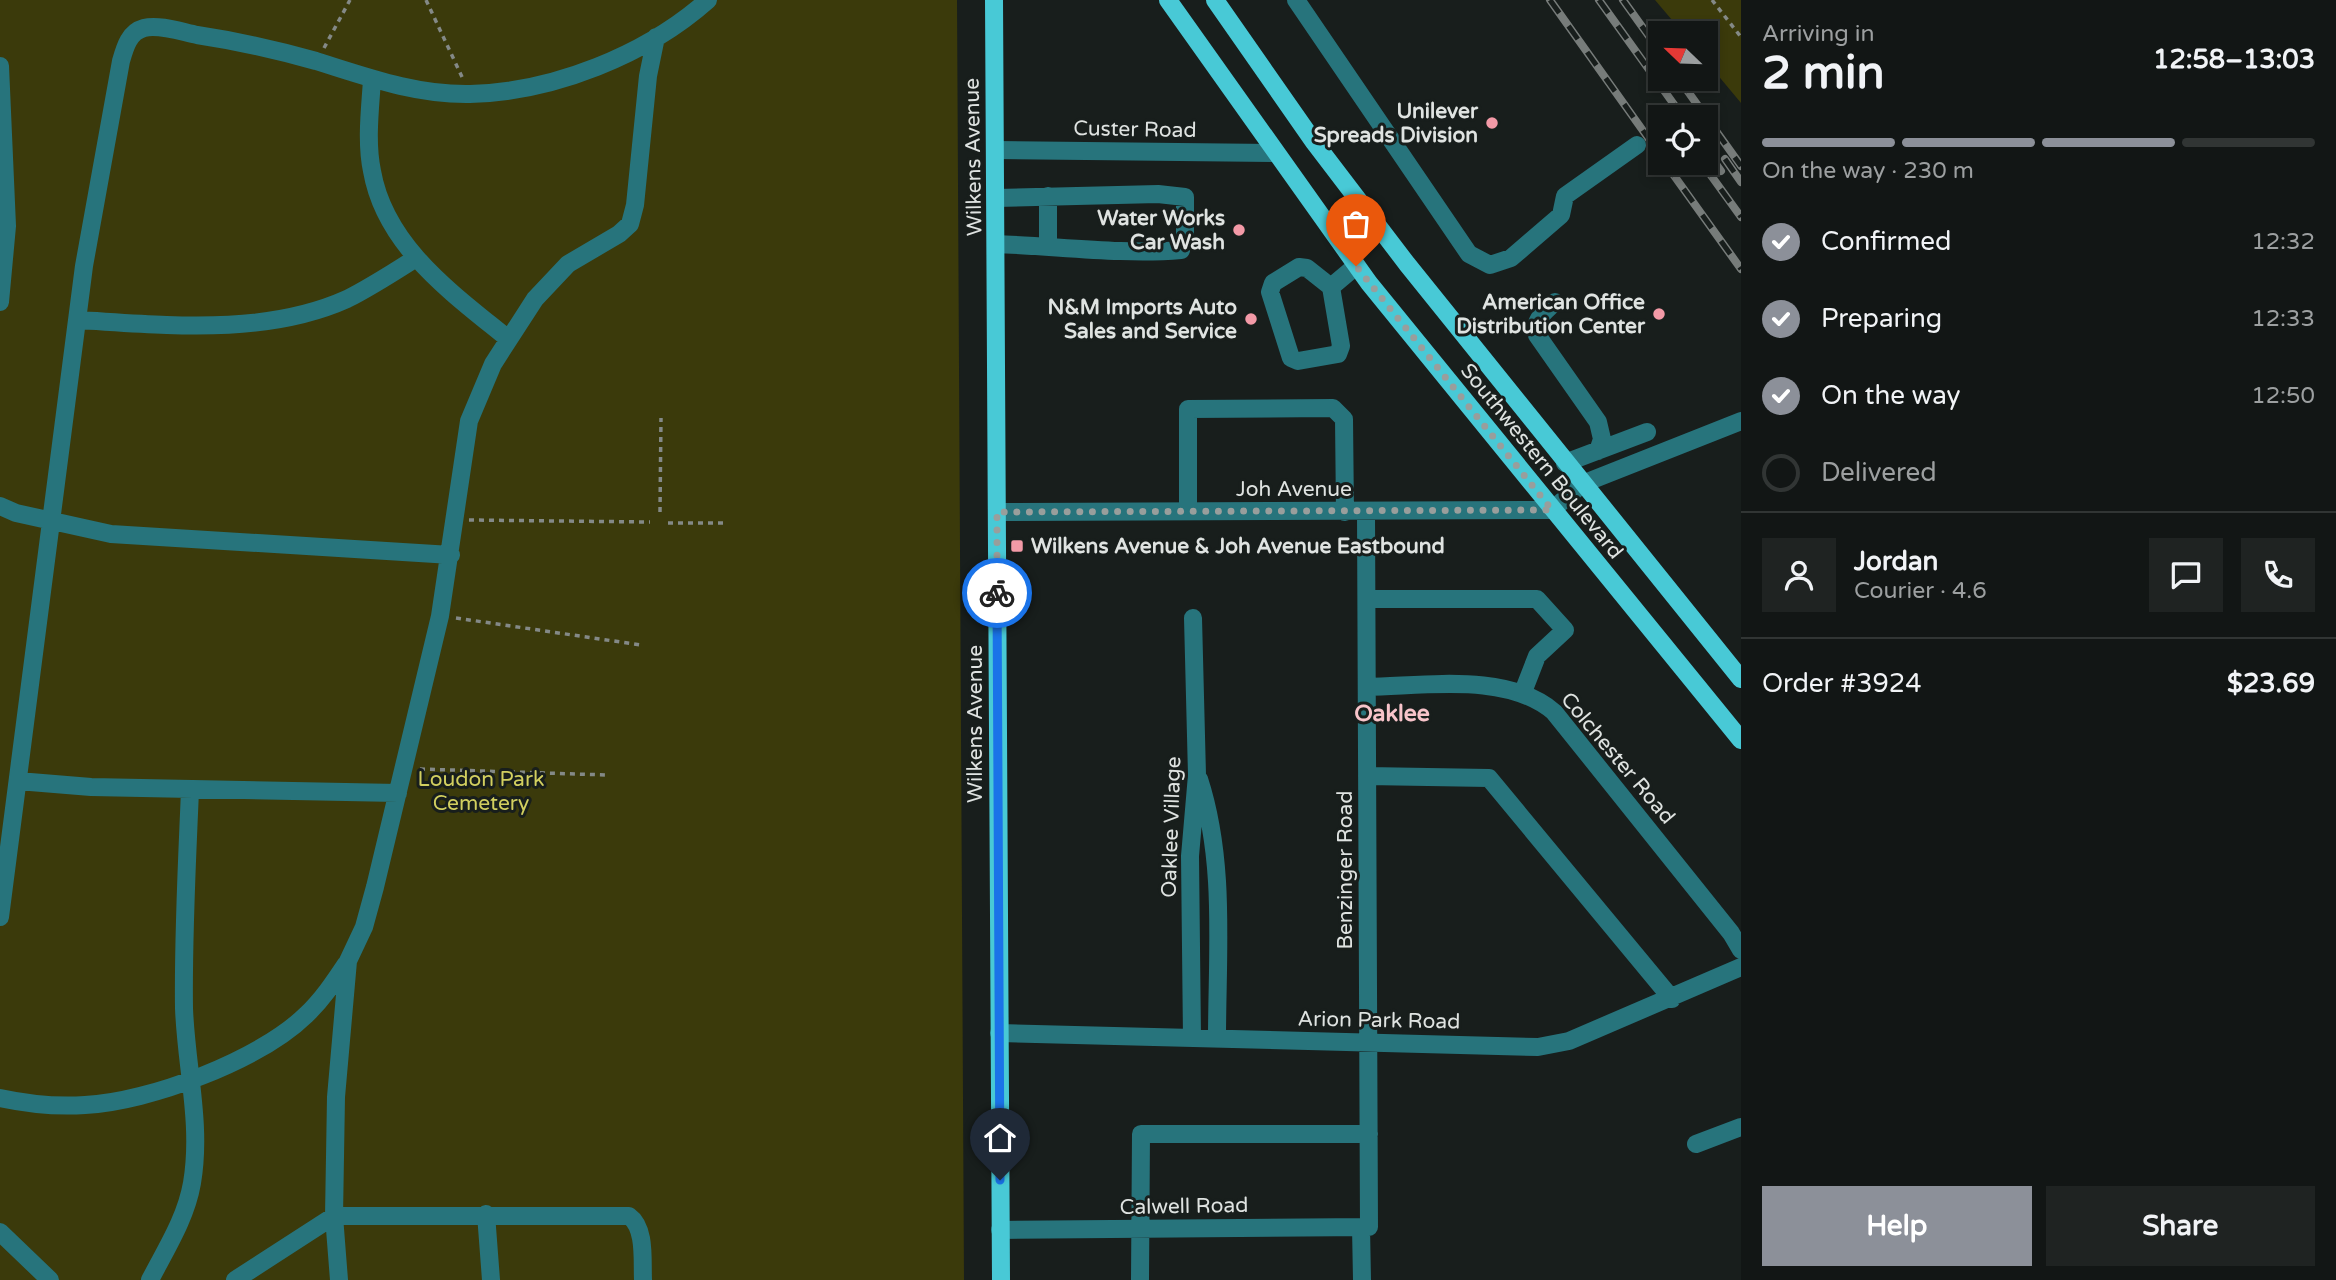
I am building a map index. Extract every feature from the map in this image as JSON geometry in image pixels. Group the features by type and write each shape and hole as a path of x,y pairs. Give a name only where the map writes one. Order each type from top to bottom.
{"main road":[{"name":"Wilkens Avenue","path":"994,0 1001,1280"},
{"name":"Southwestern Boulevard","path":"1168,0 1356,266 1741,740"},
{"name":"Southwestern Boulevard","path":"1215,0 1314,142 1565,463 1741,679"}],"street":[{"path":"0,917 84,267 121,61 133,34 145,27 163,29 264,48 372,80 426,92 469,94 505,91 550,81 612,58 656,37 708,0"},
{"path":"1296,0 1469,254 1490,265 1510,258 1561,215 1565,195 1637,145"},
{"path":"339,1280 334,1216 336,1097 348,961 376,887 440,616 469,421 508,338 535,299 568,264 619,234 630,224 635,205 648,76 656,37"},
{"path":"0,66 7,226 0,302"},
{"path":"372,80 371,170 379,199 416,258 441,285 508,338"},
{"name":"Custer Road","path":"996,150 1274,153"},
{"path":"1048,196 1048,246"},
{"path":"996,198 1185,197 1185,237 1181,250 1143,253 996,244"},
{"path":"78,320 189,325 278,319 345,300 416,258"},
{"path":"1331,287 1356,266"},
{"path":"1299,267 1307,268 1331,287 1341,346 1338,354 1298,361 1291,358 1270,292 1273,284 1299,267"},
{"path":"1555,302 1539,317 1535,326 1537,335 1598,422 1602,439 1598,451"},
{"path":"1188,511 1188,409 1333,408 1344,419 1345,512"},
{"path":"1552,510 1582,484 1741,421"},
{"path":"1565,463 1647,432"},
{"path":"0,506 111,534 170,540 451,555"},
{"name":"Joh Avenue","path":"997,512 1366,513 1552,510"},
{"name":"Benzinger Road","path":"1362,1280 1369,1134 1366,513"},
{"path":"1367,599 1538,599 1565,630 1537,656 1523,692"},
{"name":"Oaklee Village","path":"1192,1038 1190,856 1197,775 1193,618"},
{"name":"Colchester Road","path":"1367,687 1493,686 1523,692 1539,699 1554,712 1731,933 1741,950"},
{"path":"1197,775 1211,817 1216,854 1217,1039"},
{"path":"1367,776 1489,778 1672,999"},
{"path":"18,781 190,790 398,793"},
{"path":"150,1280 183,1214 191,1185 195,1117 184,1012 190,790"},
{"path":"0,1098 54,1106 88,1105 191,1080 249,1054 305,1016 348,961"},
{"name":"Arion Park Road","path":"999,1033 1538,1047 1569,1041 1672,999 1741,967"},
{"path":"1696,1144 1741,1127"},
{"path":"1140,1280 1141,1134 1369,1134"},
{"path":"486,1214 491,1280"},
{"path":"235,1280 334,1216 486,1214 629,1216 636,1221 640,1231 643,1280"},
{"name":"Calwell Road","path":"1000,1230 1365,1227"},
{"path":"0,1233 50,1280"}],"path":[{"path":"317,62 350,0"},
{"path":"426,0 469,94"},
{"path":"1712,0 1741,37"},
{"path":"660,418 660,512"},
{"path":"456,520 650,522"},
{"path":"668,523 728,523"},
{"path":"440,616 640,645"},
{"path":"404,767 449,772 607,775"}],"green space":[{"name":"Loudon Park Cemetery","path":"0,0 957,0 964,1280 0,1280"},
{"path":"1655,0 1741,0 1741,103 1718,75 1718,21 1673,21"}],"railway":[{"path":"1550,0 1648,138"},
{"path":"1599,0 1674,105"},
{"path":"1623,0 1648,35"},
{"path":"1688,91 1741,166"},
{"path":"1725,159 1741,182"},
{"path":"1718,167 1721,171"},
{"path":"1674,175 1741,269"},
{"path":"1711,175 1741,217"}],"way so far":[{"path":"997,593 997,512 1366,513 1552,510 1356,266"}],"place":[{"name":"Unilever Spreads Division","path":"1492,123"},
{"name":"Water Works Car Wash","path":"1239,230"},
{"name":"American Office Distribution Center","path":"1659,314"},
{"name":"N&M Imports Auto Sales and Service","path":"1251,319"},
{"name":"Wilkens Avenue & Joh Avenue Eastbound","path":"1017,546"}],"district":[{"name":"Oaklee","path":"1392,713"}],"route":[{"path":"997,593 1000,1180"}]}
